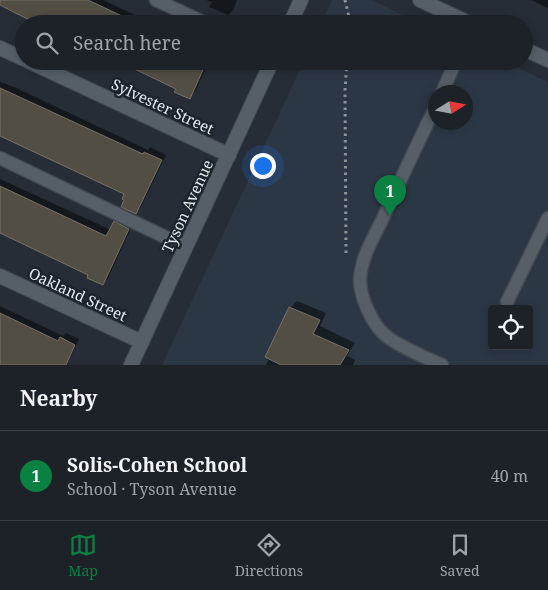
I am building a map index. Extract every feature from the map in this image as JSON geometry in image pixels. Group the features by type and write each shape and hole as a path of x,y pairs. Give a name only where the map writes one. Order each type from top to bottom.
{"street":[{"path":"294,15 301,0"},
{"path":"420,0 452,15"},
{"path":"0,48 15,56"},
{"path":"533,52 548,60"},
{"name":"Sylvester Street","path":"47,70 229,155"},
{"name":"Tyson Avenue","path":"131,365 268,70"},
{"name":"Oakland Street","path":"0,276 142,342"}],"lane":[{"path":"156,0 188,15"},
{"path":"445,85 452,70"},
{"path":"428,123 367,250 360,281 362,295 367,308 374,322 384,334 442,365"},
{"path":"0,158 186,247"},
{"path":"507,302 548,218"}],"path":[{"path":"345,0 349,15"},
{"path":"346,70 346,256"}],"shaded area":[{"path":"332,0 371,0 403,15 325,15"},
{"path":"300,70 523,70 548,82 548,365 162,365"}],"building":[{"path":"0,0 88,0 120,15 19,15 0,5"},
{"path":"137,70 203,70 190,99 174,92 176,89"},
{"path":"0,88 143,154 144,152 162,160 136,214 121,207 124,194 0,136"},
{"path":"0,186 106,236 114,221 129,229 103,285 87,278 88,275 0,233"},
{"path":"289,307 320,320 313,334 349,350 340,365 281,365 265,357"},
{"path":"0,313 58,341 60,337 75,345 66,365 0,365"}],"place":[{"name":"Solis-Cohen School","path":"390,216"}]}
